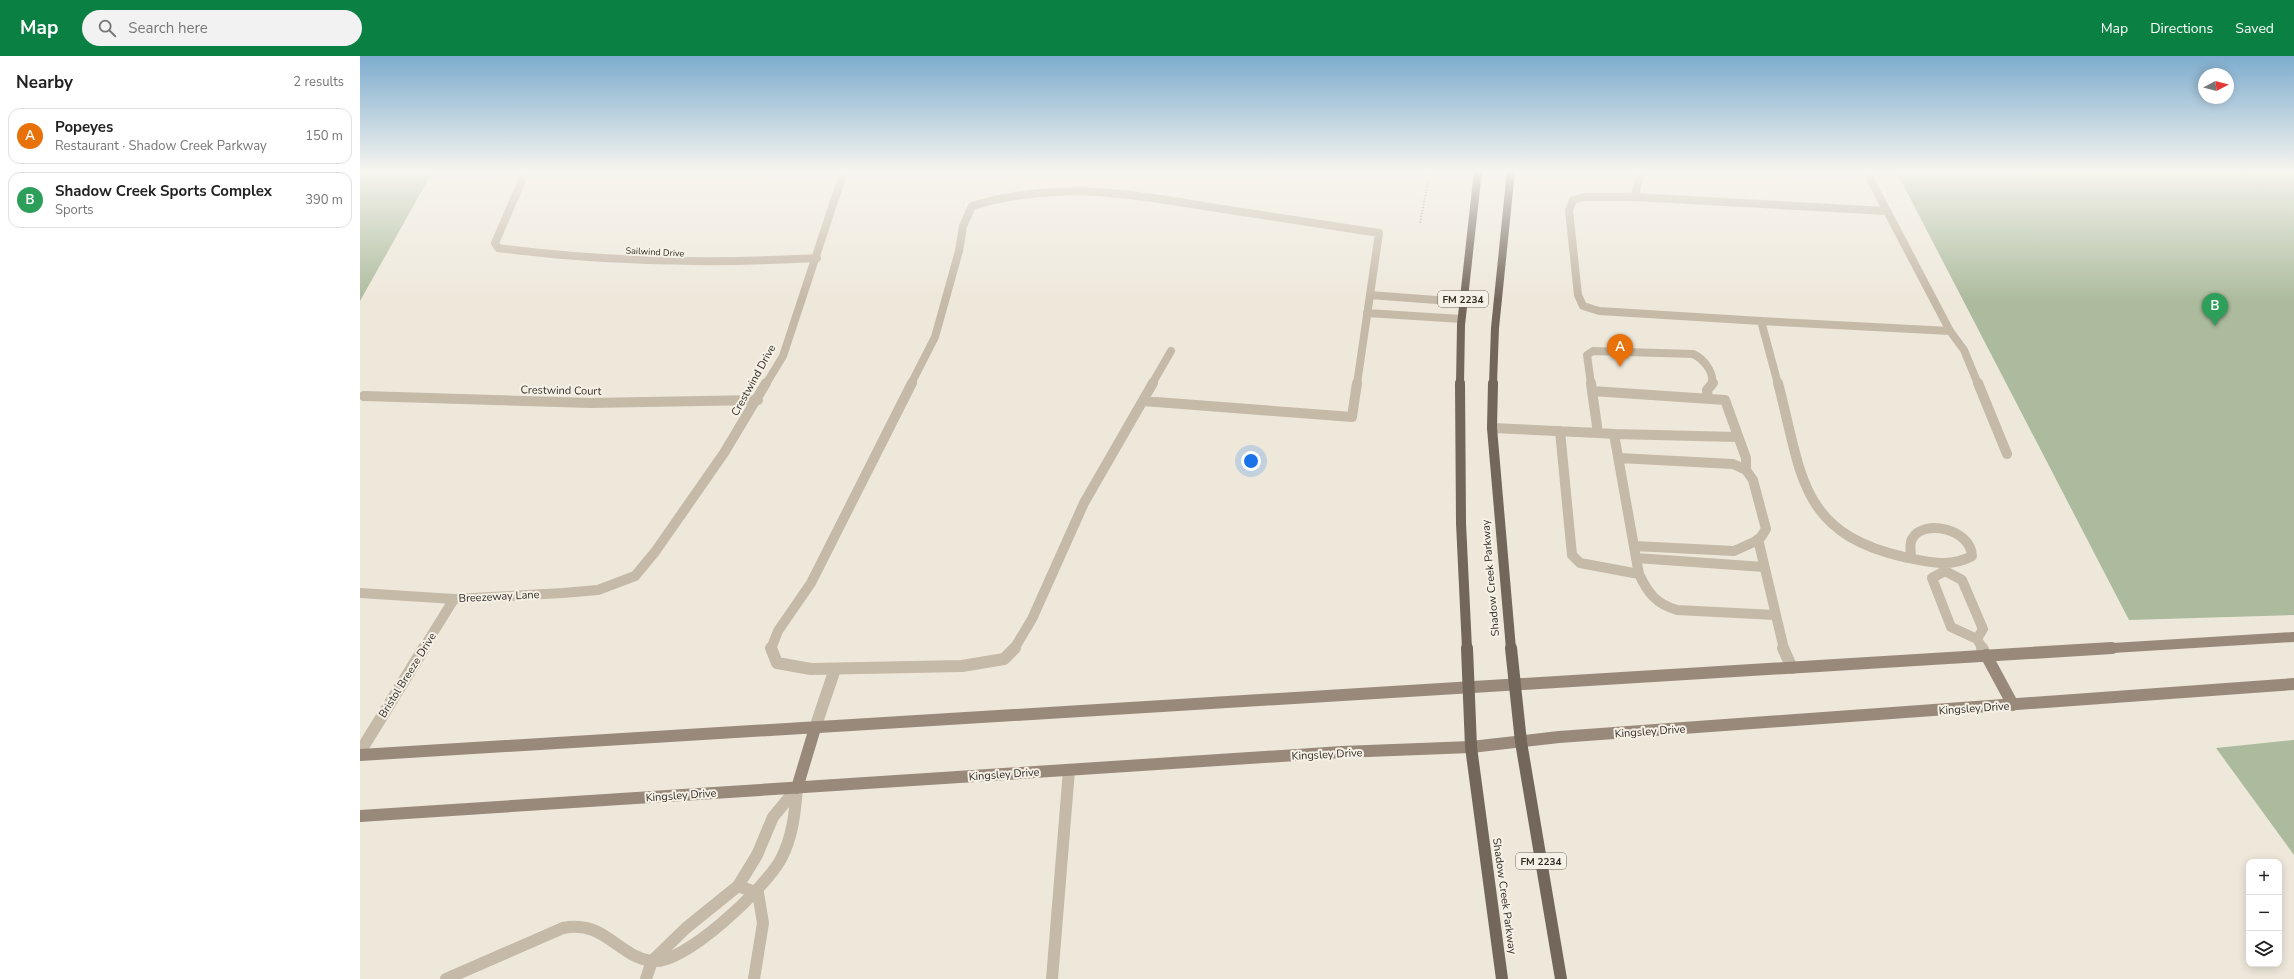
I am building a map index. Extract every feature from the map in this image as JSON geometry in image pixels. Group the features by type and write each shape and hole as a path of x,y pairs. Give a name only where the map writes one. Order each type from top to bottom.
{"main road":[{"name":"Shadow Creek Parkway","path":"1473,214 1461,319 1460,468 1468,687 1471,747 1502,979"},
{"name":"Shadow Creek Parkway","path":"1507,214 1495,328 1492,428 1514,685 1521,742 1561,979"},
{"path":"360,753 815,728 2294,637"},
{"path":"1986,655 2013,705"},
{"name":"Kingsley Drive","path":"360,816 1342,752 1471,747 1559,738 2294,684"},
{"path":"797,788 815,728"}],"street":[{"name":"Sailwind Drive","path":"507,214 495,243 498,248 538,254 633,261 742,263 818,258"},
{"name":"Crestwind Drive","path":"635,576 655,552 724,453 758,400 782,356 818,258 831,214"},
{"path":"968,214 963,226 959,251 935,337 811,583 778,631 771,649 776,662 811,669 835,669 962,666 1004,659 1015,648 1032,619 1084,503 1171,351"},
{"path":"1143,400 1352,417 1379,233 1254,214"},
{"path":"1569,214 1578,295 1583,306 1599,311 1950,331"},
{"path":"1889,214 1950,331 1964,350 2007,454"},
{"path":"1370,295 1463,302"},
{"path":"1367,313 1461,319"},
{"path":"1761,321 1804,482 1817,509 1837,529 1865,547 1945,568 1962,580 1983,629 1977,639"},
{"path":"1598,433 1587,354 1593,351 1604,349 1693,354 1708,362 1713,383 1708,390 1708,399"},
{"path":"1592,391 1725,400 1737,437 1746,458 1746,470"},
{"name":"Crestwind Court","path":"364,396 590,403 758,400"},
{"path":"1492,428 1614,434 1737,437"},
{"path":"1560,431 1572,555 1580,563 1638,574"},
{"path":"1614,434 1638,574 1650,597 1664,607 1677,610 1775,615"},
{"path":"1619,458 1733,464 1746,470 1753,480 1766,529 1758,539 1734,551 1634,546"},
{"path":"1911,558 1911,540 1916,533 1925,530 1937,528 1950,531 1963,537 1972,546 1972,556 1962,563 1945,568 1932,578 1951,627 1977,639 1986,655"},
{"path":"1758,539 1781,643 1792,668"},
{"path":"1636,558 1764,567"},
{"name":"Breezeway Lane","path":"360,593 454,599 598,590 635,576"},
{"name":"Bristol Breeze Drive","path":"360,753 454,599"},
{"path":"815,728 835,669"},
{"path":"1052,979 1069,770"},
{"path":"646,979 652,961 686,928 738,886 758,855 773,816 797,788"},
{"path":"446,979 563,928 581,926 594,931 622,949 652,961 672,957 724,922 758,893 781,860 794,822 797,788"},
{"path":"738,886 758,893"},
{"path":"754,979 763,923 758,893"}],"path":[{"path":"1420,223 1422,214"}],"green space":[{"path":"360,214 409,214 360,301"},
{"path":"1918,214 2294,214 2294,615 2129,620"},
{"path":"2294,740 2294,855 2216,748"}],"place":[{"name":"Shadow Creek Sports Complex","path":"2215,326"},
{"name":"Popeyes","path":"1620,367"}]}
